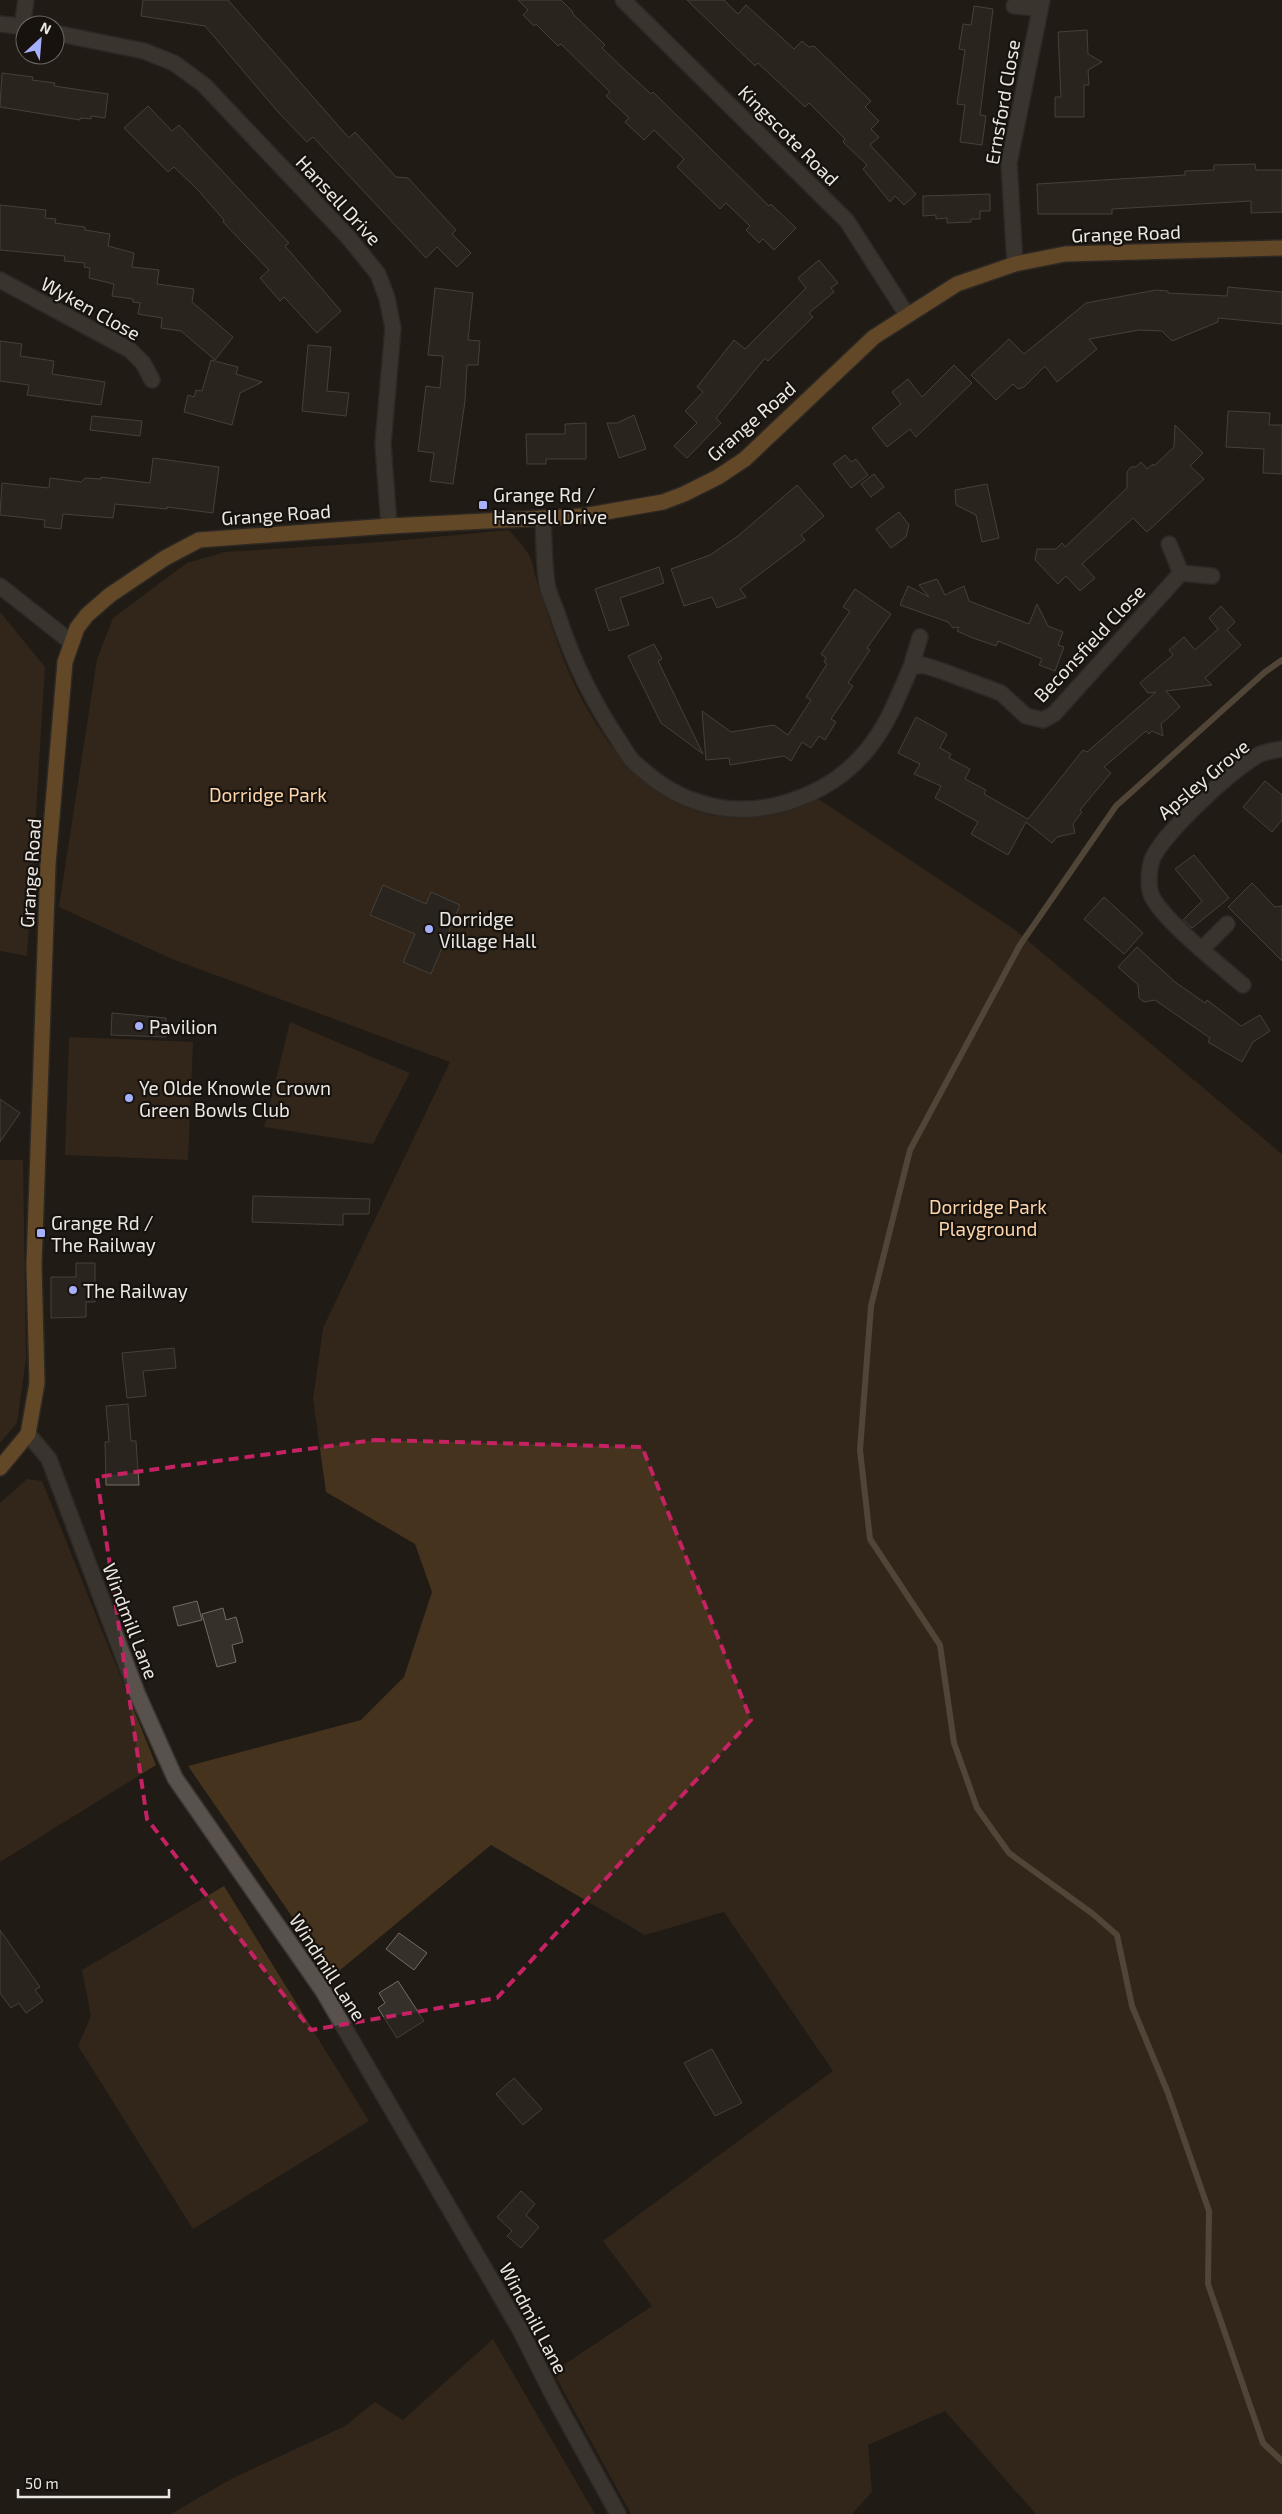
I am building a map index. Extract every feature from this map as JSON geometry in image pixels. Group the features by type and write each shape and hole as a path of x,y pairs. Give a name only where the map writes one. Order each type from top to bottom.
{"main road":[{"name":"Grange Road","path":"0,1468 28,1434 33,1417 38,1365 34,1265 48,864 65,662 77,628 87,615 110,595 165,558 199,540 389,526 543,520 630,509 663,502 701,487 745,459 874,337 957,284 1015,264 1065,254 1282,248"}],"street":[{"path":"25,15 26,0"},
{"name":"Kingscote Road","path":"623,0 847,221 907,315"},
{"name":"Ernsford Close","path":"1014,6 1040,4 1009,163 1015,264"},
{"path":"0,24 15,26"},
{"name":"Hansell Drive","path":"65,35 144,52 174,63 204,85 348,237 378,274 387,298 393,328 383,444 389,526"},
{"name":"Wyken Close","path":"0,280 130,350 143,363 152,380"},
{"path":"543,520 548,585 565,636 586,687 634,762 671,791 696,802 718,808 764,807 794,800 816,790 842,773 866,751 893,710 911,667 920,637"},
{"path":"1169,544 1181,573 1212,576"},
{"name":"Beconsfield Close","path":"911,667 923,665 1001,693 1026,716 1043,720 1054,714 1181,573"},
{"path":"0,586 71,642"},
{"name":"Apsley Grove","path":"1243,985 1166,915 1151,894 1151,860 1163,840 1182,818 1262,753 1282,749"},
{"path":"1202,949 1227,924"},
{"name":"Windmill Lane","path":"28,1434 49,1459 137,1693 175,1778 323,1991 519,2328 555,2399 618,2514"}],"highlighted area":[{"path":"375,1440 642,1447 751,1720 497,1998 311,2030 147,1819 97,1477"}],"green space":[{"path":"509,530 530,556 552,628 570,675 584,703 618,755 663,795 690,808 719,816 751,818 785,810 817,798 1014,929 1282,1154 1282,2514 1036,2514 945,2411 868,2445 872,2492 852,2514 631,2514 553,2372 652,2306 603,2241 833,2071 724,1912 645,1935 491,1845 333,1976 188,1766 361,1720 404,1677 432,1592 415,1544 326,1492 313,1399 323,1328 450,1062 172,959 59,907 97,659 113,618 187,563 225,552 382,542"},
{"path":"0,612 45,667 27,956 0,951"},
{"name":"Ye Olde Knowle Crown Green Bowls Club","path":"290,1022 410,1073 373,1144 264,1127"},
{"name":"Ye Olde Knowle Crown Green Bowls Club","path":"69,1037 193,1042 188,1160 65,1155"},
{"path":"0,1160 23,1160 26,1359 17,1423 0,1443"},
{"path":"27,1479 42,1481 156,1765 0,1862 0,1503"},
{"path":"224,1886 369,2121 193,2229 78,2046 91,2016 82,1970"},
{"path":"493,2339 595,2514 171,2514 233,2478 345,2426 375,2402 403,2420"}],"building":[{"path":"143,0 228,0 349,138 355,132 396,177 408,178 456,230 452,234 471,253 457,267 437,247 426,258 313,137 307,142 279,113 205,26 141,16"},
{"path":"518,0 561,0 605,45 602,48 651,94 653,92 769,206 771,204 796,228 774,250 763,239 759,243 746,230 750,226 726,203 720,209 677,167 684,159 654,130 644,140 625,122 629,118 606,96 610,92 561,44 558,46 536,24 534,26 523,15 528,10"},
{"path":"687,0 724,0 738,14 746,5 794,49 802,41 809,47 814,46 871,101 865,107 879,121 871,129 879,137 870,145 916,194 904,205 895,196 890,202 863,169 867,165 843,142 845,139 809,103 805,107 758,63 755,66"},
{"path":"974,6 993,9 980,115 986,116 982,145 960,142 965,105 957,104 965,50 959,49 963,24 971,25"},
{"path":"1087,30 1088,54 1102,62 1088,70 1089,85 1084,85 1084,117 1055,117 1055,97 1061,97 1058,32"},
{"path":"2,73 33,77 32,80 55,83 54,86 108,94 105,118 91,116 91,119 80,118 80,120 0,107"},
{"path":"148,106 172,131 179,125 289,243 285,246 341,311 317,333 284,297 280,301 260,278 269,270 223,222 224,220 198,190 174,167 168,172 124,128"},
{"path":"1255,164 1256,170 1282,170 1282,212 1251,213 1251,201 1112,209 1112,214 1038,214 1037,184 1185,175 1185,171 1214,170 1214,165"},
{"path":"990,194 990,211 980,211 980,219 971,219 971,222 947,223 947,218 936,219 936,215 923,216 923,196"},
{"path":"0,205 46,210 45,218 56,219 55,223 85,227 85,230 110,234 108,246 134,253 132,267 159,270 157,284 194,289 192,302 233,337 215,360 181,331 161,328 162,318 138,314 140,303 133,302 133,299 112,296 114,284 89,278 90,268 84,267 85,263 64,261 65,256 0,250"},
{"path":"819,260 838,283 831,288 834,292 809,313 813,317 768,361 765,358 716,418 721,423 687,458 674,446 697,423 685,411 703,392 697,387 734,340 745,349 806,288 798,278"},
{"path":"1228,287 1282,292 1282,324 1218,318 1218,322 1172,341 1162,331 1139,330 1089,339 1097,349 1057,382 1045,366 1024,387 1018,389 1013,384 996,400 971,375 1009,339 1024,354 1086,303 1156,290 1168,291 1168,293 1227,296"},
{"path":"435,288 473,293 468,340 480,341 478,365 467,365 465,401 453,484 430,481 434,453 418,451 426,386 440,388 443,356 428,355"},
{"path":"0,341 22,344 20,356 54,361 52,374 105,382 101,405 27,395 29,385 0,381"},
{"path":"308,345 331,347 327,391 349,393 346,416 302,411"},
{"path":"211,360 238,367 236,374 262,382 240,393 232,425 184,412 188,395 194,397 196,390 202,391"},
{"path":"954,365 972,383 916,437 910,429 887,447 872,428 901,404 892,392 908,379 922,397"},
{"path":"1228,411 1270,413 1269,425 1282,425 1282,474 1263,473 1264,449 1226,447"},
{"path":"634,415 646,449 619,458 607,423 617,423"},
{"path":"92,416 142,421 140,436 90,430"},
{"path":"586,423 586,459 546,459 546,464 527,464 526,434 565,434 565,424"},
{"path":"1175,425 1203,453 1190,466 1204,479 1147,532 1133,518 1082,564 1095,578 1080,591 1066,576 1058,584 1035,560 1037,549 1056,549 1062,543 1065,547 1127,488 1127,472 1131,467 1136,467 1141,462 1147,469 1153,464 1154,466 1174,447"},
{"path":"845,455 851,462 856,459 868,475 851,488 833,464"},
{"path":"153,458 219,467 213,513 167,507 167,509 115,504 113,518 63,514 61,529 44,527 45,520 0,515 2,483 49,488 50,478 81,482 85,478 101,479 101,477 150,483"},
{"path":"874,474 884,487 871,497 861,484"},
{"path":"987,484 999,538 982,542 976,515 956,505 955,490"},
{"path":"797,485 824,516 801,535 805,540 740,589 746,597 717,608 712,597 684,606 671,569 710,555 738,536"},
{"path":"899,512 909,525 906,537 891,548 876,529"},
{"path":"659,567 664,583 620,598 629,625 609,631 595,589"},
{"path":"937,579 945,595 964,586 969,601 1029,624 1037,604 1048,626 1063,632 1058,645 1064,647 1055,671 1039,665 1042,659 998,641 996,646 973,638 957,631 959,627 953,628 948,622 900,605 908,586 929,597 919,585"},
{"path":"855,589 891,614 867,648 870,650 848,683 853,686 831,719 836,722 825,740 819,736 811,748 802,742 791,761 784,756 730,765 729,758 706,760 702,711 731,732 774,725 788,735 811,700 806,697 827,664 824,662 826,658 821,654 850,611 843,607"},
{"path":"1221,606 1235,622 1227,630 1241,645 1205,678 1212,685 1166,691 1180,707 1161,724 1163,736 1152,731 1149,734 1146,731 1104,767 1111,773 1080,810 1082,812 1073,824 1075,833 1057,837 1052,843 1026,822 1008,855 971,834 978,822 935,798 941,786 914,774 920,764 898,753 916,717 947,734 940,748 951,754 949,758 970,769 965,779 986,790 984,794 1028,819 1083,750 1087,752 1156,692 1148,693 1140,683 1173,655 1169,650 1184,637 1195,650 1218,629 1209,618"},
{"path":"654,644 662,659 658,661 703,754 661,723 628,656"},
{"path":"1265,781 1282,795 1282,820 1272,832 1243,807"},
{"path":"1194,855 1229,898 1192,928 1183,920 1202,901 1175,869"},
{"path":"1252,883 1275,907 1282,906 1282,961 1228,907"},
{"name":"Dorridge Village Hall","path":"383,885 426,904 431,892 460,905 431,974 403,962 415,934 370,915"},
{"path":"1104,897 1143,933 1124,954 1084,919"},
{"path":"1137,947 1175,982 1205,1003 1207,1000 1241,1026 1260,1015 1270,1031 1253,1042 1242,1062 1208,1042 1210,1038 1155,1000 1144,1002 1139,998 1138,985 1118,967"},
{"name":"Pavilion","path":"112,1013 166,1018 166,1037 111,1035"},
{"path":"0,1099 20,1113 0,1142"},
{"path":"253,1196 370,1199 369,1214 343,1214 343,1225 252,1222"},
{"name":"The Railway","path":"76,1263 95,1263 95,1302 86,1302 86,1317 51,1318 51,1277 76,1277"},
{"path":"174,1348 176,1368 143,1371 146,1396 127,1398 122,1353"},
{"path":"128,1404 131,1441 136,1441 139,1485 106,1485 105,1442 109,1442 106,1406"},
{"path":"197,1601 202,1620 178,1626 173,1607"},
{"path":"223,1608 226,1620 236,1617 243,1642 232,1645 236,1662 217,1667 202,1614"},
{"path":"0,1930 40,1987 35,1990 43,2001 26,2013 19,2003 11,2008 0,1993"},
{"path":"399,1933 427,1953 414,1970 386,1949"},
{"path":"398,1981 424,2021 397,2038 378,2008 385,2003 379,1993"},
{"path":"712,2049 742,2103 715,2116 684,2063"},
{"path":"514,2078 542,2109 523,2125 496,2094"},
{"path":"521,2191 535,2204 526,2215 539,2227 521,2248 507,2236 512,2231 497,2217"}],"waterway":[{"path":"1282,660 1265,672 1116,806 1020,945 910,1150 871,1306 860,1450 870,1539 940,1645 954,1743 977,1808 1009,1853 1093,1914 1117,1935 1132,2006 1168,2093 1209,2211 1208,2284 1263,2443 1282,2461"}],"place":[{"name":"Grange Rd / Hansell Drive","path":"483,505"},
{"name":"Dorridge Village Hall","path":"429,929"},
{"name":"Pavilion","path":"139,1026"},
{"name":"Ye Olde Knowle Crown Green Bowls Club","path":"129,1098"},
{"name":"Grange Rd / The Railway","path":"41,1233"},
{"name":"The Railway","path":"73,1290"}],"park label":[{"name":"Dorridge Park","path":"268,794"},
{"name":"Dorridge Park Playground","path":"988,1217"}]}
